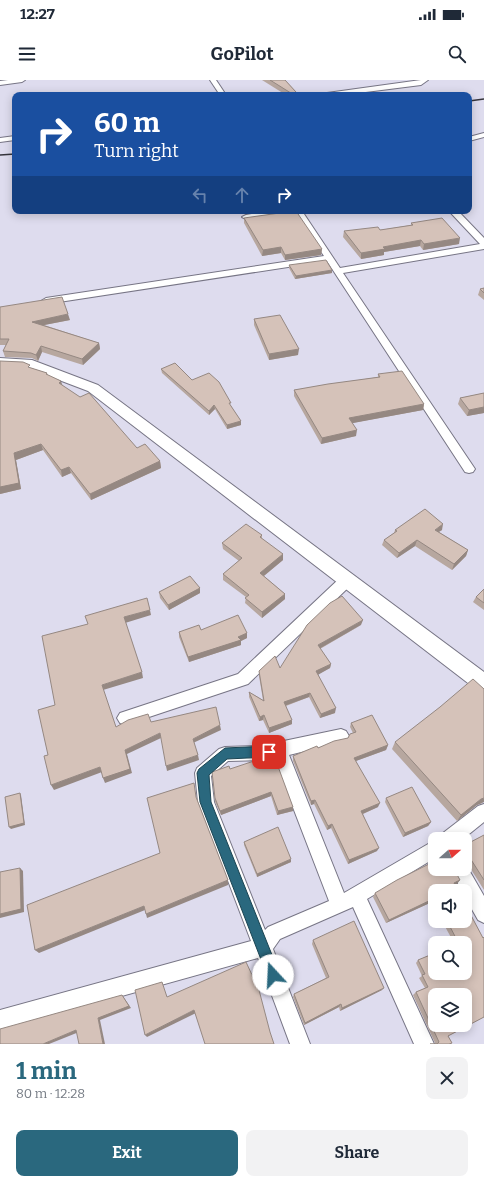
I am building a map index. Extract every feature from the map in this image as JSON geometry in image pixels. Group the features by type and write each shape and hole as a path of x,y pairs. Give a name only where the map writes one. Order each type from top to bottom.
{"street":[{"path":"0,83 22,80"},
{"path":"213,80 221,92"},
{"path":"350,92 421,83 425,80"},
{"path":"472,139 484,136"},
{"path":"0,140 12,138"},
{"path":"246,217 266,214"},
{"path":"300,214 469,469"},
{"path":"456,214 484,244"},
{"path":"338,271 484,244"},
{"path":"39,302 329,258"},
{"path":"0,362 27,363 93,388 484,684"},
{"path":"125,718 243,679 346,581"},
{"path":"300,1044 206,802 203,773 225,754 260,753 341,736"},
{"path":"279,750 348,900 424,1044"},
{"path":"458,832 484,812"},
{"path":"0,1020 263,948 274,932 348,900 428,852"},
{"path":"463,876 484,914"}],"building":[{"path":"270,80 285,80 296,92 289,92"},
{"path":"274,214 298,214 322,249 285,255 281,247 263,250 244,218"},
{"path":"442,218 460,238 424,244 421,240 383,247 385,249 361,253 344,231 378,227 380,230 413,225 411,223"},
{"path":"326,260 332,270 296,276 289,265"},
{"path":"62,297 68,314 32,322 99,343 82,359 41,346 36,355 31,353 3,351 9,339 0,339 0,307"},
{"path":"280,315 299,349 269,354 254,319"},
{"path":"0,361 23,362 30,365 28,367 47,373 46,374 61,381 59,383 80,397 89,393 137,448 145,444 160,461 90,494 69,467 61,470 41,444 14,453 19,483 0,487"},
{"path":"175,363 192,380 209,373 219,382 231,403 229,403 241,421 227,425 214,405 209,411 161,369"},
{"path":"402,371 424,404 349,418 357,430 322,438 294,390 380,377 378,374"},
{"path":"484,393 484,407 469,410 460,398"},
{"path":"425,509 443,524 435,530 468,550 454,564 417,540 399,553 384,540 397,531 395,530"},
{"path":"246,524 262,535 260,537 283,554 260,573 285,594 262,612 245,598 249,595 223,574 242,558 222,543"},
{"path":"190,576 200,588 168,605 159,592"},
{"path":"484,589 484,603 476,597"},
{"path":"342,596 363,620 318,645 331,664 316,671 336,708 321,714 310,693 284,702 292,720 269,728 264,715 260,717 249,692 264,701 259,671 275,656 280,668 307,625 330,603"},
{"path":"147,598 150,610 124,617 142,672 102,685 116,727 128,720 148,714 151,722 216,707 220,725 193,739 198,755 166,766 160,733 125,750 130,769 103,778 100,767 51,785 44,756 48,755 38,710 55,705 42,636 88,624 85,616"},
{"path":"238,615 247,633 238,637 241,640 188,657 179,632 199,625 201,630"},
{"path":"473,679 484,689 484,798 461,815 395,742"},
{"path":"372,715 388,745 354,758 380,803 361,811 379,848 349,860 332,824 328,826 315,800 311,801 293,756 317,746 318,748 334,741 348,738 350,734 356,732 351,723"},
{"path":"254,761 256,767 276,761 293,807 278,811 271,792 220,811 215,798 212,772 229,766 230,769"},
{"path":"194,783 196,797 228,880 146,914 144,906 35,950 27,905 160,853 147,798"},
{"path":"412,787 431,822 405,833 386,798"},
{"path":"20,793 24,823 9,827 5,797"},
{"path":"278,827 291,859 257,874 244,842"},
{"path":"484,835 484,880 472,861 472,841"},
{"path":"428,864 428,876 458,876 460,880 454,884 428,884 428,901 389,920 375,893"},
{"path":"20,868 21,909 0,914 0,872"},
{"path":"472,917 483,938 484,937 484,1017 472,1023 472,988 428,988 428,1018 416,992 428,987 422,975 425,974 418,960 428,956 428,980 472,980 472,936 455,936 451,928 472,928"},
{"path":"354,921 384,988 342,1008 341,1004 305,1023 294,994 329,977 313,940"},
{"path":"246,962 259,990 274,1044 205,1044 194,1010 145,1035 135,990 162,982 167,997"},
{"path":"122,995 129,1006 98,1018 103,1044 79,1044 76,1030 43,1044 0,1044 0,1029"},
{"path":"434,1032 456,1032 448,1036 452,1043 437,1044 439,1042"}],"railway":[{"path":"472,101 484,99"},
{"path":"0,155 12,154"}],"route":[{"path":"269,752 241,752 225,754 203,773 206,802 273,975"}]}
